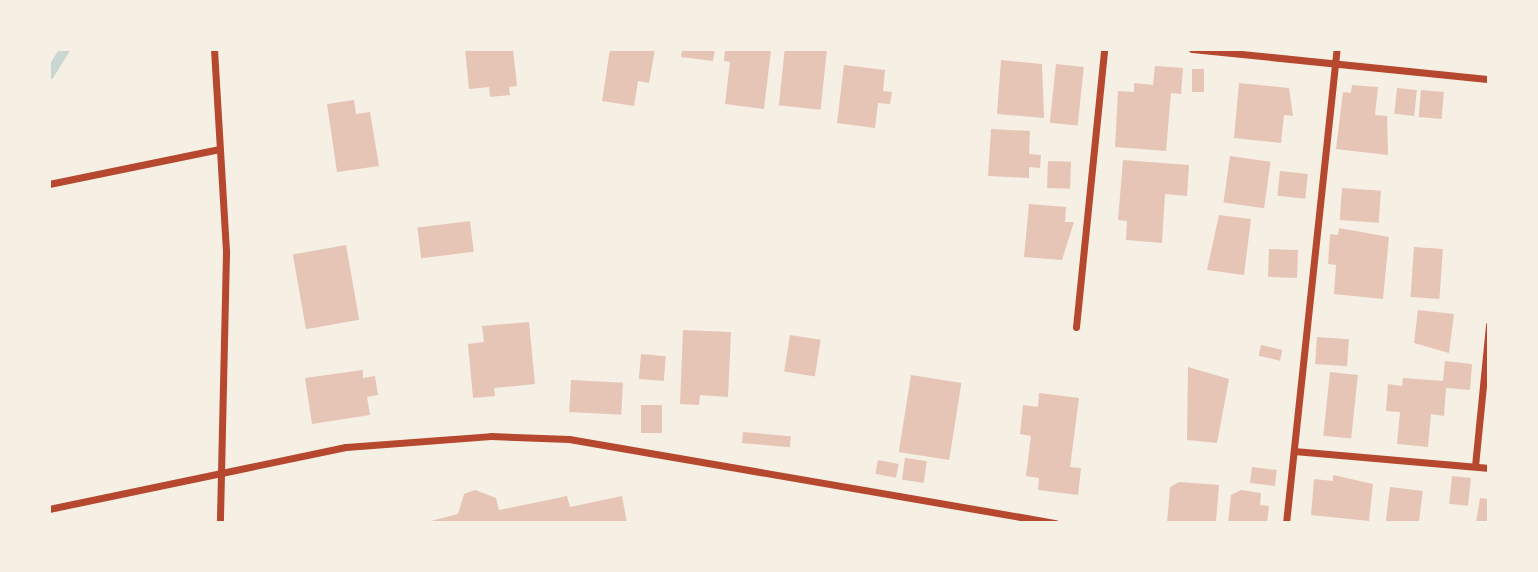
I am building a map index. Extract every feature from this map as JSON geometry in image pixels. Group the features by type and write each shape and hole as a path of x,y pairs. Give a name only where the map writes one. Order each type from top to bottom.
{"street":[{"path":"214,49 226,253 220,523"},
{"path":"1076,327 1104,49"},
{"path":"1192,49 1335,68 1489,79"},
{"path":"1286,523 1337,49"},
{"path":"49,184 219,149"},
{"path":"1475,466 1489,325"},
{"path":"49,509 222,470 346,447 491,436 569,439 906,502 1056,523"},
{"path":"1294,451 1489,468"}],"building":[{"path":"465,49 513,49 517,86 509,87 510,95 490,97 489,87 469,89"},
{"path":"610,49 655,49 649,83 638,81 634,106 602,101"},
{"path":"682,49 715,49 713,61 681,57"},
{"path":"725,49 771,50 764,109 725,104 730,62 724,61"},
{"path":"785,49 827,49 821,110 779,105"},
{"path":"1001,60 1042,64 1044,118 997,114"},
{"path":"1056,64 1084,67 1078,126 1050,123"},
{"path":"844,65 885,70 883,91 892,92 890,104 878,103 875,128 837,123"},
{"path":"1155,66 1183,68 1181,94 1171,93 1166,151 1115,147 1118,91 1134,92 1134,83 1153,85"},
{"path":"1192,69 1204,69 1204,92 1192,92"},
{"path":"1239,83 1289,88 1293,116 1284,115 1281,143 1234,138"},
{"path":"1352,85 1378,87 1375,115 1387,116 1388,155 1336,149 1343,92 1351,93"},
{"path":"1397,88 1417,90 1414,116 1394,114"},
{"path":"1421,90 1444,92 1442,119 1419,117"},
{"path":"354,100 356,114 370,112 379,166 337,172 327,104"},
{"path":"991,129 1030,131 1029,154 1041,155 1040,168 1029,167 1029,178 988,176"},
{"path":"1230,156 1271,162 1264,208 1223,203"},
{"path":"1123,160 1189,165 1187,196 1165,194 1162,243 1126,240 1127,221 1118,220"},
{"path":"1048,161 1071,162 1070,189 1047,188"},
{"path":"1280,171 1308,174 1305,199 1277,196"},
{"path":"1342,188 1381,191 1379,223 1340,220"},
{"path":"1029,204 1066,207 1065,222 1074,222 1062,260 1024,257"},
{"path":"1219,215 1251,219 1244,275 1207,270"},
{"path":"470,221 474,252 421,258 417,227"},
{"path":"1339,228 1389,237 1383,299 1334,294 1336,265 1328,264 1330,234 1338,235"},
{"path":"346,245 359,320 306,329 293,254"},
{"path":"1414,247 1443,249 1439,299 1411,297"},
{"path":"1269,249 1298,250 1297,278 1268,277"},
{"path":"1418,310 1454,314 1449,353 1414,343"},
{"path":"529,322 535,384 494,388 495,396 473,398 468,344 484,342 482,326"},
{"path":"683,330 731,332 728,397 700,395 699,405 680,404"},
{"path":"790,335 821,340 815,376 784,372"},
{"path":"1317,337 1349,339 1347,366 1315,364"},
{"path":"1261,345 1282,350 1280,361 1259,356"},
{"path":"641,354 666,356 664,381 639,379"},
{"path":"1445,361 1472,364 1470,390 1446,388 1444,416 1431,414 1428,447 1397,444 1400,412 1386,411 1388,384 1402,386 1403,378 1443,381"},
{"path":"1188,367 1229,379 1217,443 1187,440"},
{"path":"363,370 363,378 375,376 378,395 367,397 370,415 312,424 305,378"},
{"path":"1330,372 1358,375 1351,439 1323,436"},
{"path":"911,375 961,383 949,460 899,452"},
{"path":"571,380 623,383 621,415 569,412"},
{"path":"1039,393 1079,398 1070,467 1081,468 1078,495 1038,490 1039,478 1026,476 1031,436 1020,434 1023,405 1038,407"},
{"path":"641,405 662,405 662,433 641,433"},
{"path":"743,432 791,436 790,447 742,443"},
{"path":"905,458 927,461 924,483 902,480"},
{"path":"878,460 899,464 896,478 875,474"},
{"path":"1252,467 1277,470 1275,486 1250,483"},
{"path":"1333,475 1373,484 1369,521 1311,515 1314,479 1333,481"},
{"path":"1452,476 1471,478 1468,506 1449,504"},
{"path":"1179,482 1219,485 1216,522 1167,523 1170,487"},
{"path":"1390,487 1423,491 1419,523 1386,523"},
{"path":"475,490 496,498 499,510 567,496 570,507 622,496 627,523 423,523 458,514 464,494"},
{"path":"1241,490 1261,493 1260,505 1269,506 1267,523 1228,523 1231,495"},
{"path":"1480,498 1489,499 1489,523 1476,523"}],"waterway":[{"path":"49,75 65,49"}]}
